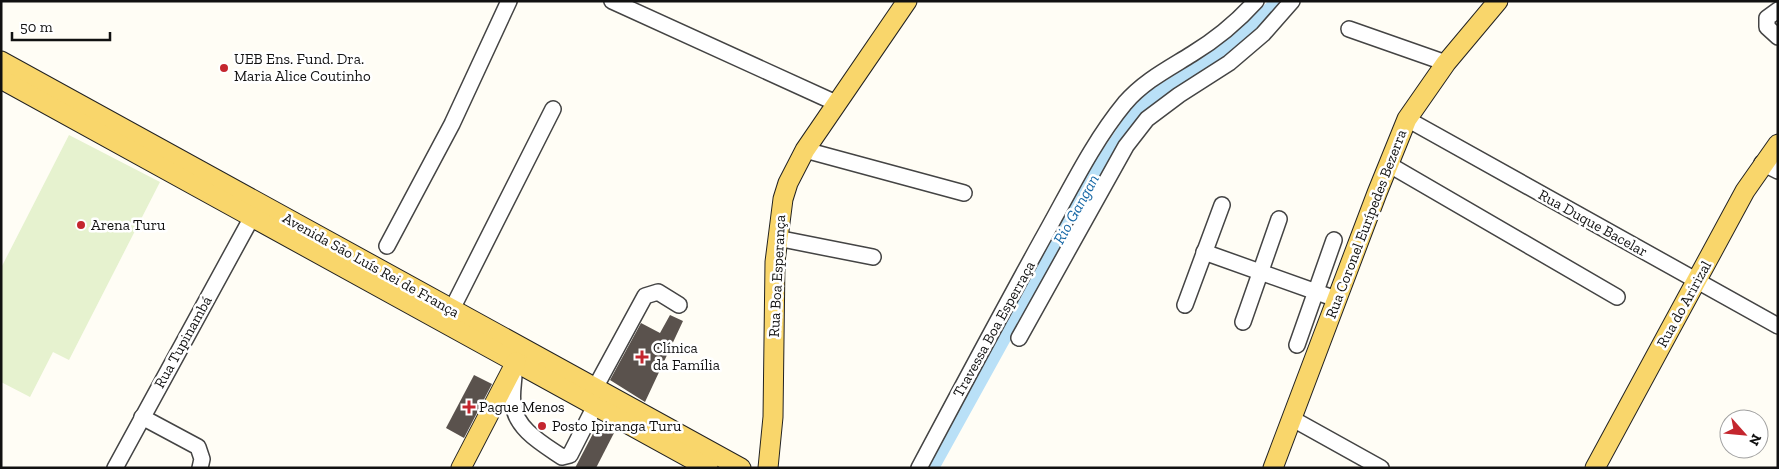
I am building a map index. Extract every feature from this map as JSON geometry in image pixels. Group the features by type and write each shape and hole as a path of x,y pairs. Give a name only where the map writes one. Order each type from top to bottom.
{"main road":[{"name":"Rua Boa Esperança","path":"768,468 773,416 774,302 777,238 783,198 788,182 805,150 907,1"},
{"name":"Rua Coronel Eurípedes Bezerra","path":"1273,468 1388,164 1407,119 1446,63 1498,1"},
{"name":"Avenida São Luís Rei de França","path":"1,61 452,309 708,468"},
{"name":"Avenida São Luís Rei de França","path":"1,78 515,365 595,397 741,468"},
{"name":"Rua do Aririzal","path":"1595,468 1697,281 1770,167 1778,144"},
{"path":"461,468 515,365"}],"street":[{"path":"387,246 452,124 510,1"},
{"path":"612,1 836,103"},
{"name":"Travessa Boa Esperraça","path":"919,468 1024,272 1091,152 1109,124 1136,91 1152,78 1200,49 1256,1"},
{"path":"1019,338 1126,146 1147,119 1179,95 1228,63 1263,34 1292,1"},
{"path":"1778,10 1767,18 1767,27 1778,37"},
{"path":"1349,29 1446,63"},
{"path":"452,309 554,109"},
{"name":"Rua Duque Bacelar","path":"1407,119 1778,326"},
{"path":"805,150 964,193"},
{"path":"1388,164 1617,297"},
{"path":"1185,305 1222,205"},
{"name":"Rua Tupinambá","path":"115,468 252,217"},
{"path":"1242,322 1279,219"},
{"path":"777,238 873,256"},
{"path":"1297,345 1334,240"},
{"path":"1204,252 1336,300"},
{"path":"515,365 512,403 517,417 529,433 562,457 570,455 595,397 645,296 658,292 679,305"},
{"path":"142,417 198,447 202,459 200,468"},
{"path":"1291,418 1381,468"}],"green space":[{"name":"Arena Turu","path":"69,135 160,182 69,360 53,352 30,397 1,382 1,268"}],"building":[{"name":"Clínica da Família","path":"670,315 683,321 645,402 610,380 641,323 660,333"},
{"name":"Pague Menos","path":"474,375 492,384 464,438 446,428"},
{"path":"598,424 614,433 596,468 575,468"}],"waterway":[{"name":"Rio Gangan","path":"932,468 1094,175 1134,116 1153,97 1222,53 1279,1"}],"place":[{"name":"UEB Ens. Fund. Dra. Maria Alice Coutinho","path":"224,68"},
{"name":"Arena Turu","path":"81,225"},
{"name":"Clínica da Família","path":"642,357"},
{"name":"Pague Menos","path":"469,407"},
{"name":"Posto Ipiranga Turu","path":"542,426"}]}
